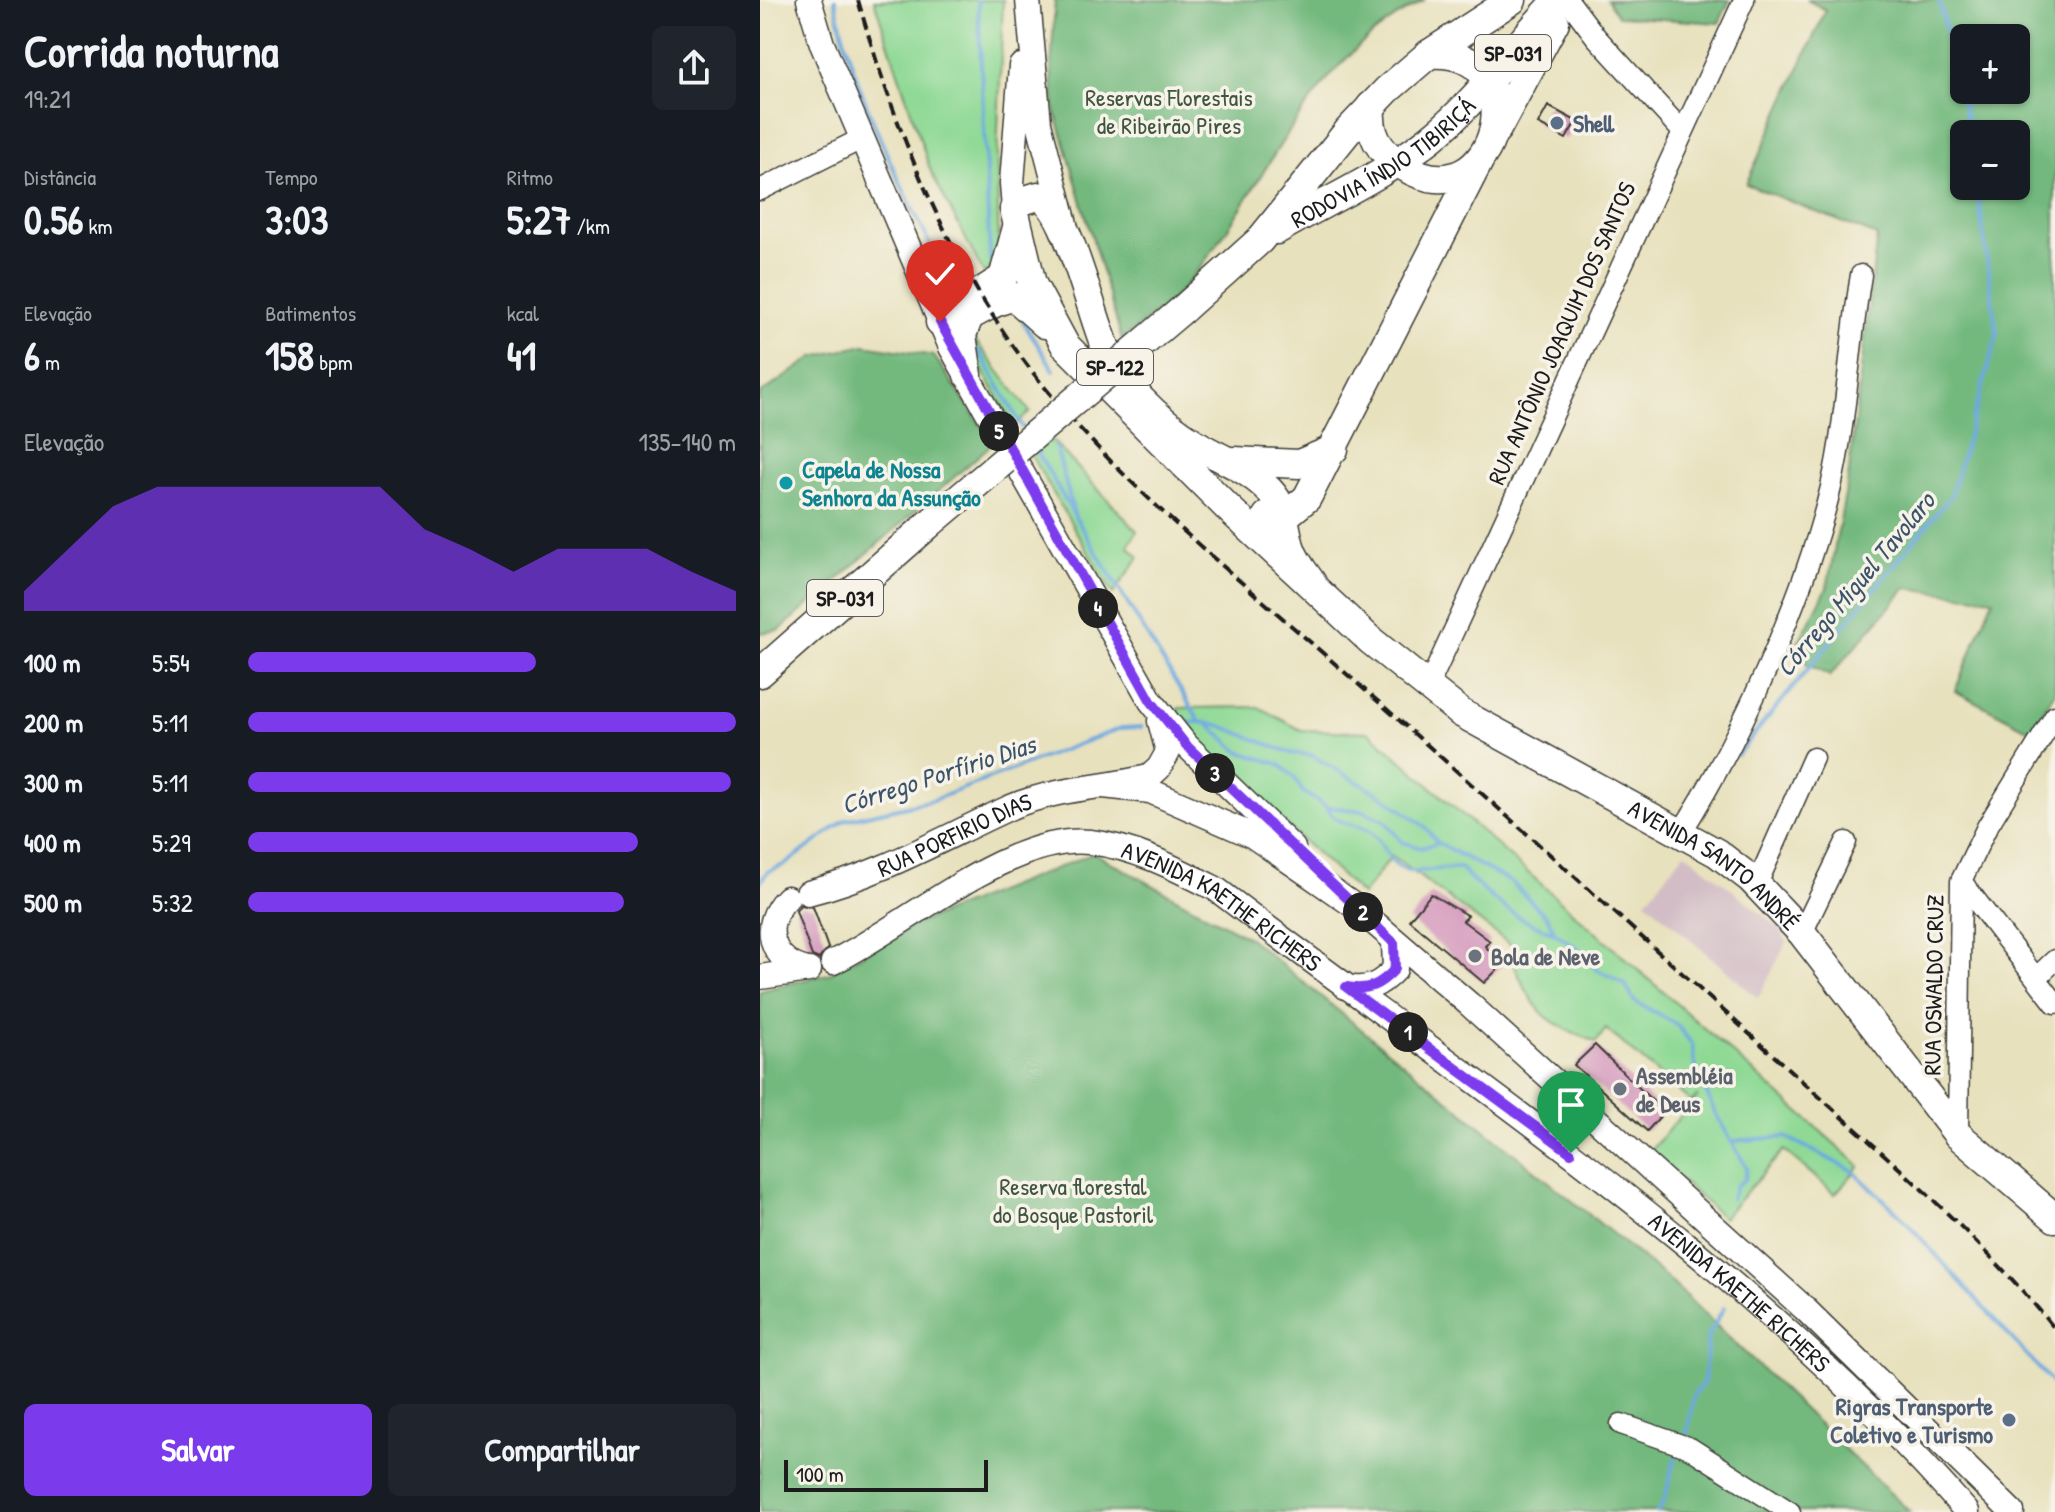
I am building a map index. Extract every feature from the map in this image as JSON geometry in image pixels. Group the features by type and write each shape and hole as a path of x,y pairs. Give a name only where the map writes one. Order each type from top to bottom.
{"highway":[{"name":"RODOVIA ÍNDIO TIBIRIÇÁ","path":"760,673 1260,240 1371,106 1429,54 1512,0"},
{"path":"1228,508 1263,516 1285,516 1307,498 1480,159 1563,5"},
{"name":"RODOVIA ÍNDIO TIBIRIÇÁ","path":"1260,240 1365,182 1406,166 1563,5"},
{"path":"1429,54 1444,53 1467,59 1489,81 1495,98 1494,134"},
{"path":"1467,59 1473,81 1467,105"},
{"path":"1371,106 1371,128 1444,208 1444,233"},
{"path":"1406,166 1455,177 1480,159"},
{"path":"954,317 1003,278 1012,257 1016,218 1028,198 1046,198 1066,227"},
{"name":"SP-122","path":"1016,218 1032,284 1065,345 1228,508"},
{"name":"SP-122","path":"1066,227 1093,320 1115,366 1148,406 1170,425 1260,481 1285,516"},
{"path":"930,292 954,317 962,335 968,375"},
{"path":"954,317 1015,297 1026,304 1065,345"},
{"path":"1229,461 1299,464 1334,449"},
{"path":"1228,508 1253,505 1262,492 1260,481"},
{"name":"AVENIDA SANTO ANDRÉ","path":"1228,508 1427,689 1499,736 1717,853 1757,884 1802,933 1958,1135 2055,1218"},
{"name":"AVENIDA SANTO ANDRÉ","path":"1285,516 1291,550 1312,583"}],"main road":[{"path":"809,0 822,44 861,139 930,292"},
{"name":"SP-122","path":"1016,218 1012,183 1028,0"},
{"name":"SP-122","path":"1028,0 1039,123 1066,227"},
{"name":"AVENIDA KAETHE RICHERS","path":"968,375 1151,701 1186,745 1394,943 1469,1004 1804,1308 2012,1512"},
{"path":"1103,786 1149,777 1164,762 1167,740 1151,701"},
{"name":"AVENIDA KAETHE RICHERS","path":"1103,786 1150,791 1253,836 1356,907"},
{"name":"RUA PORFIRIO DIAS","path":"760,904 897,864 1012,807 1050,793 1103,786"},
{"name":"AVENIDA KAETHE RICHERS","path":"819,966 1019,854 1048,846 1089,842 1175,868 1216,889 1535,1125 1759,1305 1905,1441 1967,1512"},
{"path":"795,896 771,920 770,934 782,959 819,966"},
{"path":"1346,987 1367,990 1387,978 1395,969 1394,943"},
{"path":"760,977 819,966"},
{"path":"1936,1477 1959,1459"}],"street":[{"name":"RUA ANTÔNIO JOAQUIM DOS SANTOS","path":"1427,689 1681,130 1744,0"},
{"path":"1563,5 1573,21 1596,37 1681,130"},
{"path":"760,190 861,139"},
{"path":"1680,834 1700,802 1764,671 1814,541 1837,455 1861,275"},
{"name":"RUA OSWALDO CRUZ","path":"1958,1135 1961,881 1987,827 2055,716"},
{"path":"1757,884 1813,758"},
{"path":"1802,933 1846,842"},
{"path":"1961,881 2055,1003"},
{"path":"2036,978 2055,960"},
{"path":"1621,1424 1690,1448 1775,1499 1790,1512"}],"shaded area":[{"path":"1685,852 1778,927 1787,942 1758,998 1646,901"}],"green space":[{"path":"874,0 1003,0 997,157 999,256 985,276 931,172"},
{"name":"Reservas Florestais de Ribeirão Pires","path":"1055,0 1425,0 1383,26 1349,56 1293,126 1191,279 1122,340 1055,110 1051,69"},
{"path":"1607,0 1730,0 1719,23 1618,16"},
{"path":"1807,0 2055,0 2055,692 2031,731 1955,691 1993,599 1906,588 1830,676 1791,656 1827,588 1848,479 1877,236 1746,184 1826,10"},
{"path":"975,340 1030,412 1014,426 977,361"},
{"path":"864,345 934,356 993,443 780,630 760,633 760,394 814,357"},
{"path":"1050,438 1137,531 1128,546 1139,557 1113,594 1030,454"},
{"path":"1258,707 1301,730 1369,732 1860,1166 1835,1194 1784,1150 1723,1218 1649,1152 1698,1096 1691,1102 1606,1029 1596,1042 1543,1014 1528,994 1512,961 1519,951 1392,856 1362,895 1209,754 1176,713 1179,708"},
{"name":"Reserva florestal do Bosque Pastoril","path":"1094,853 1249,938 1667,1278 1910,1512 760,1512 760,991 828,974 916,924"}],"building":[{"name":"Shell","path":"1548,106 1576,121 1566,139 1538,124"},
{"path":"1431,894 1468,916 1463,921 1490,941 1485,946 1502,965 1484,983 1409,920"},
{"path":"800,905 813,907 828,948 819,959 812,956 796,911"},
{"name":"Assembléia de Deus","path":"1595,1045 1664,1112 1647,1131 1574,1065"}],"waterway":[{"path":"835,0 855,73 884,148 954,290"},
{"path":"978,0 990,260"},
{"name":"Córrego Miguel Tavolaro","path":"1939,0 1967,120"},
{"name":"Córrego Miguel Tavolaro","path":"1737,755 1951,496 1997,335 1979,200"},
{"path":"1023,322 1054,370"},
{"path":"979,351 1023,428"},
{"path":"1056,447 1075,517 1200,722 1219,725 1290,753 1311,755 1384,797 1424,826 1438,843 1511,882 1548,918 1555,933 1579,949 1596,969 1625,984 1634,1001 1676,1024 1692,1044 1695,1065 1714,1111 1747,1168 1745,1179 1736,1186 1731,1199"},
{"path":"1036,450 1074,515"},
{"name":"Córrego Porfírio Dias","path":"1186,723 1200,722"},
{"path":"1209,725 1240,752 1279,764 1294,777 1303,792 1327,807 1364,811 1385,821 1402,842 1421,848 1438,843"},
{"name":"Córrego Porfírio Dias","path":"760,882 767,872 786,864 845,820 933,800 1121,728 1142,727"},
{"path":"1327,807 1336,819 1374,835 1393,861 1403,869 1460,868 1503,906 1555,933"},
{"path":"1731,1141 1786,1137 1853,1171 1898,1213 2055,1386"},
{"path":"1686,1438 1694,1394 1704,1382 1708,1336 1724,1308"},
{"path":"1657,1512 1676,1458"}],"railway":[{"path":"858,0 910,152 955,250 1010,341 1074,421 1178,526 1920,1187 1990,1256 2055,1329"}],"place":[{"name":"Shell","path":"1557,123"},
{"name":"Capela de Nossa Senhora da Assunção","path":"786,483"},
{"name":"Bola de Neve","path":"1475,956"},
{"name":"Assembléia de Deus","path":"1620,1089"},
{"name":"Rigras Transporte Coletivo e Turismo","path":"2009,1420"}],"route":[{"path":"940,322 951,347 1151,701 1186,745 1356,907 1381,927 1394,943 1395,969 1387,978 1367,990 1346,987 1571,1153"}]}
